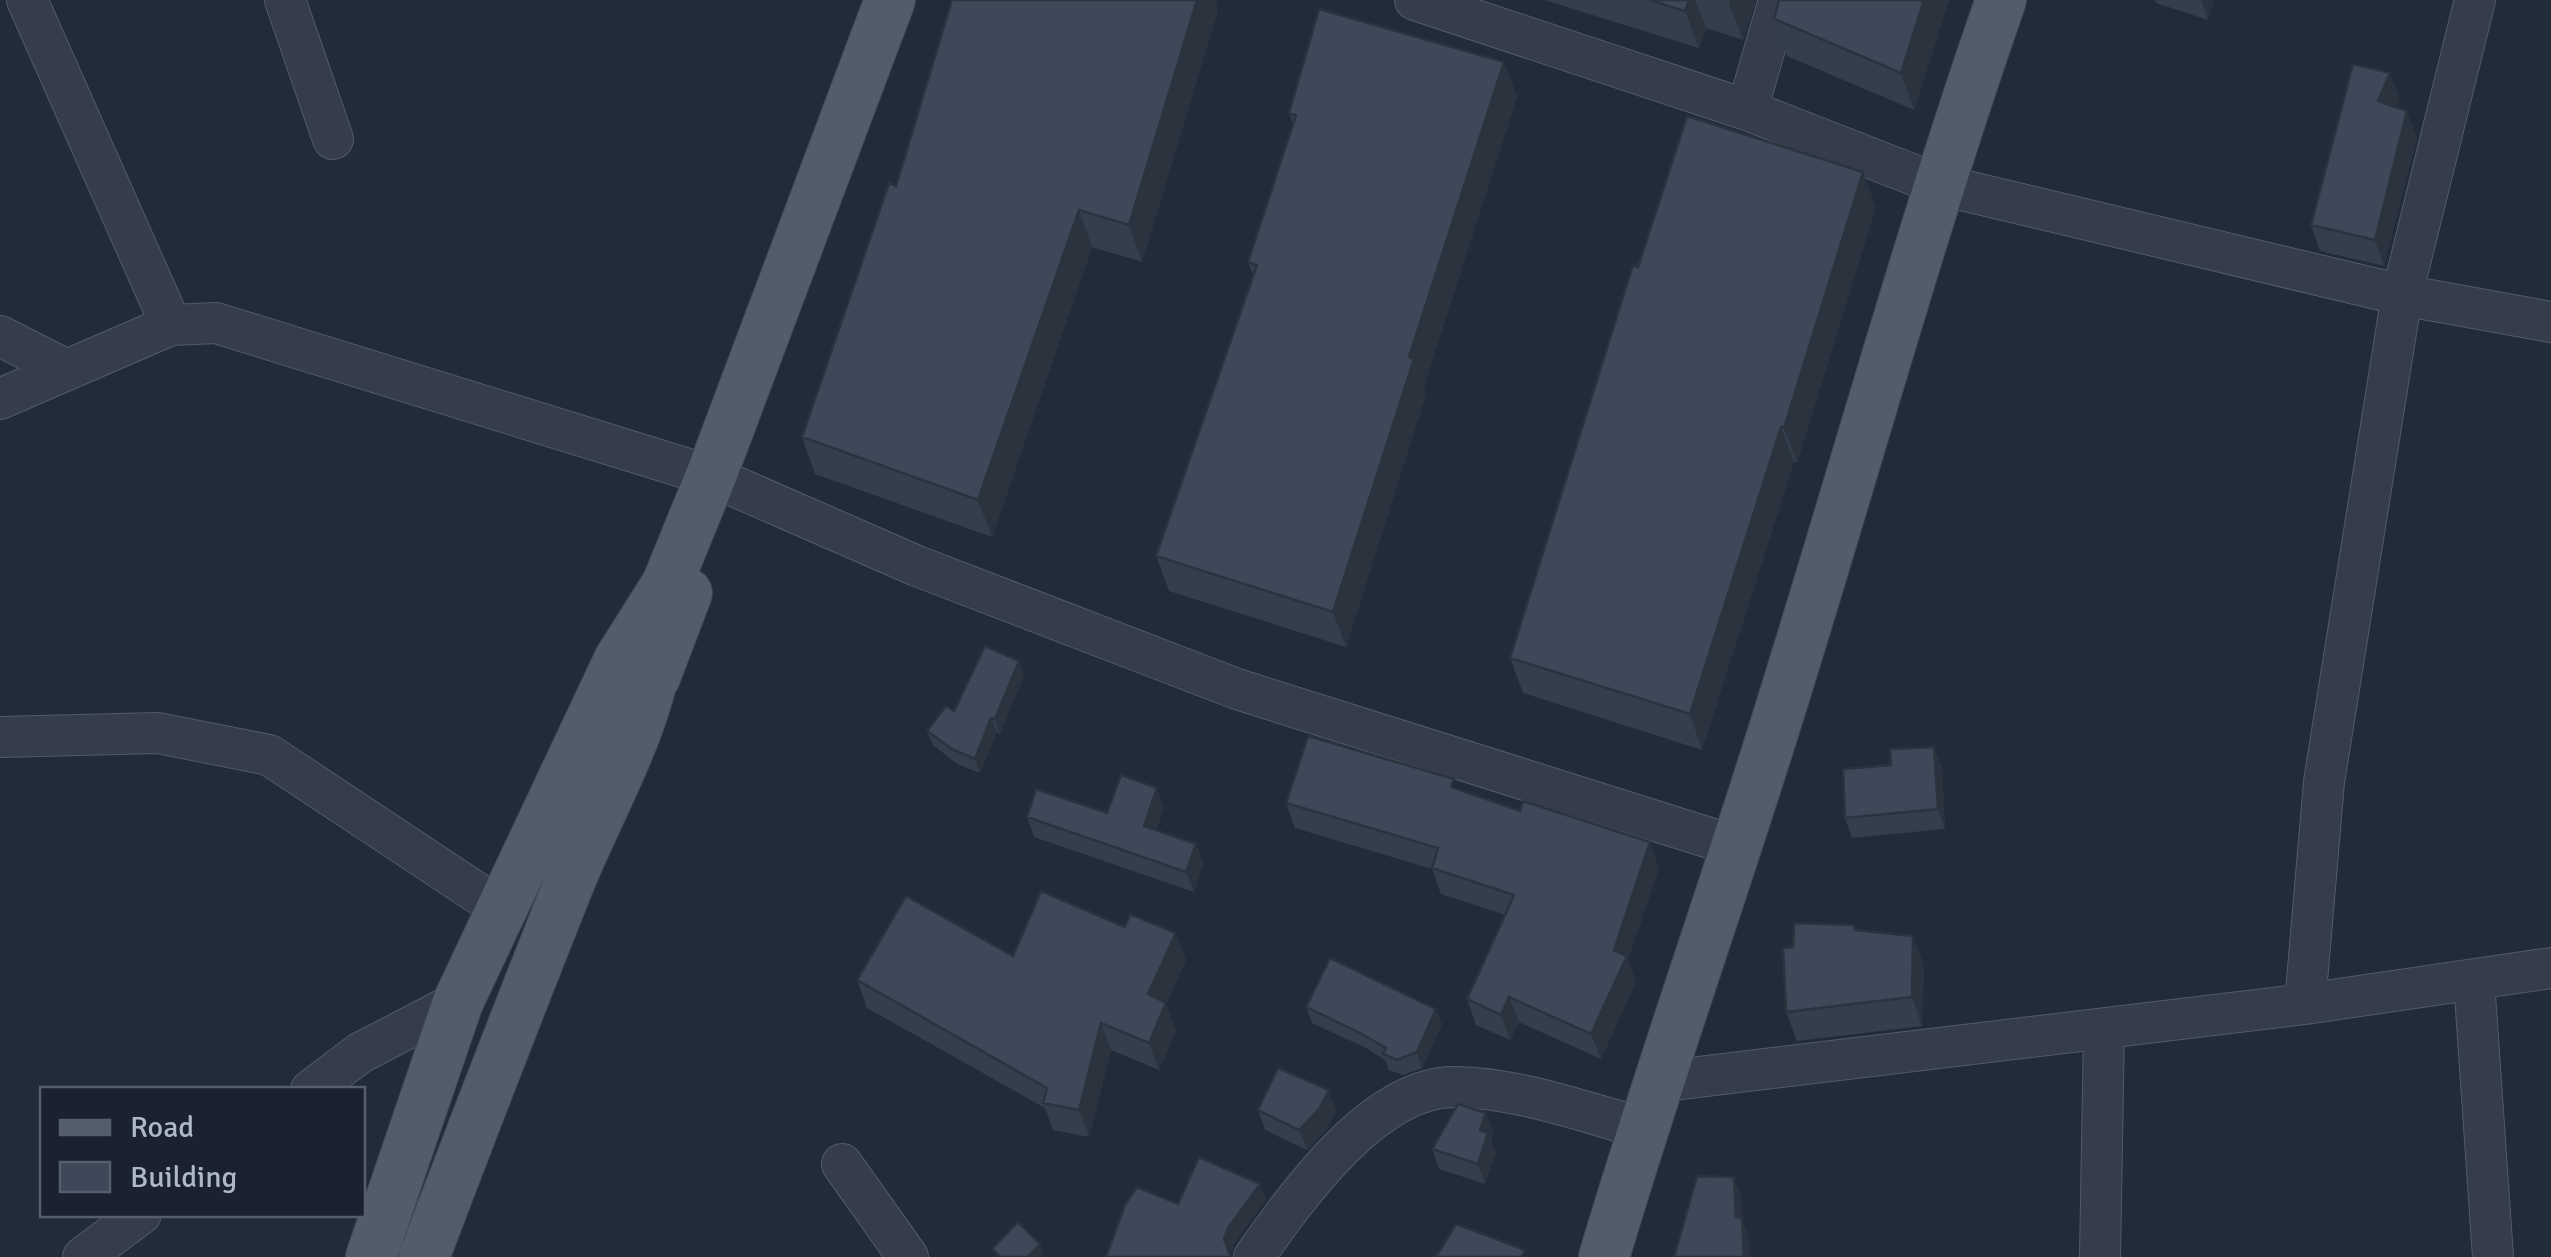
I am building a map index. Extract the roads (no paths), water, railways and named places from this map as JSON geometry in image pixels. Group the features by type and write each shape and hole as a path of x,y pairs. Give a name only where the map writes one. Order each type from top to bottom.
{"main road":[{"path":"424,1257 526,986 636,734 720,480 890,0"},
{"path":"370,1257 458,1002 619,660 667,584 720,480 913,0"},
{"path":"1604,1257 1650,1105 1738,847 1877,398 1937,184 2002,0"},
{"path":"655,677 667,584"}],"street":[{"path":"27,0 171,326"},
{"path":"285,0 333,139"},
{"path":"1415,0 1747,110 1937,184 2402,295 2551,322"},
{"path":"1747,110 1778,0"},
{"path":"2305,1004 2324,782 2402,295 2475,0"},
{"path":"0,399 63,368 171,326 216,324 720,480 917,566 1237,690 1738,847"},
{"path":"0,336 63,368"},
{"path":"0,737 158,733 269,755 504,910"},
{"path":"1254,1257 1357,1131 1380,1110 1412,1094 1454,1086 1650,1105 2104,1029 2551,968"},
{"path":"2474,980 2493,1257"},
{"path":"315,1087 360,1053 458,1002"},
{"path":"2100,1257 2104,1029"},
{"path":"842,1164 908,1257"},
{"path":"84,1257 137,1217"}]}
